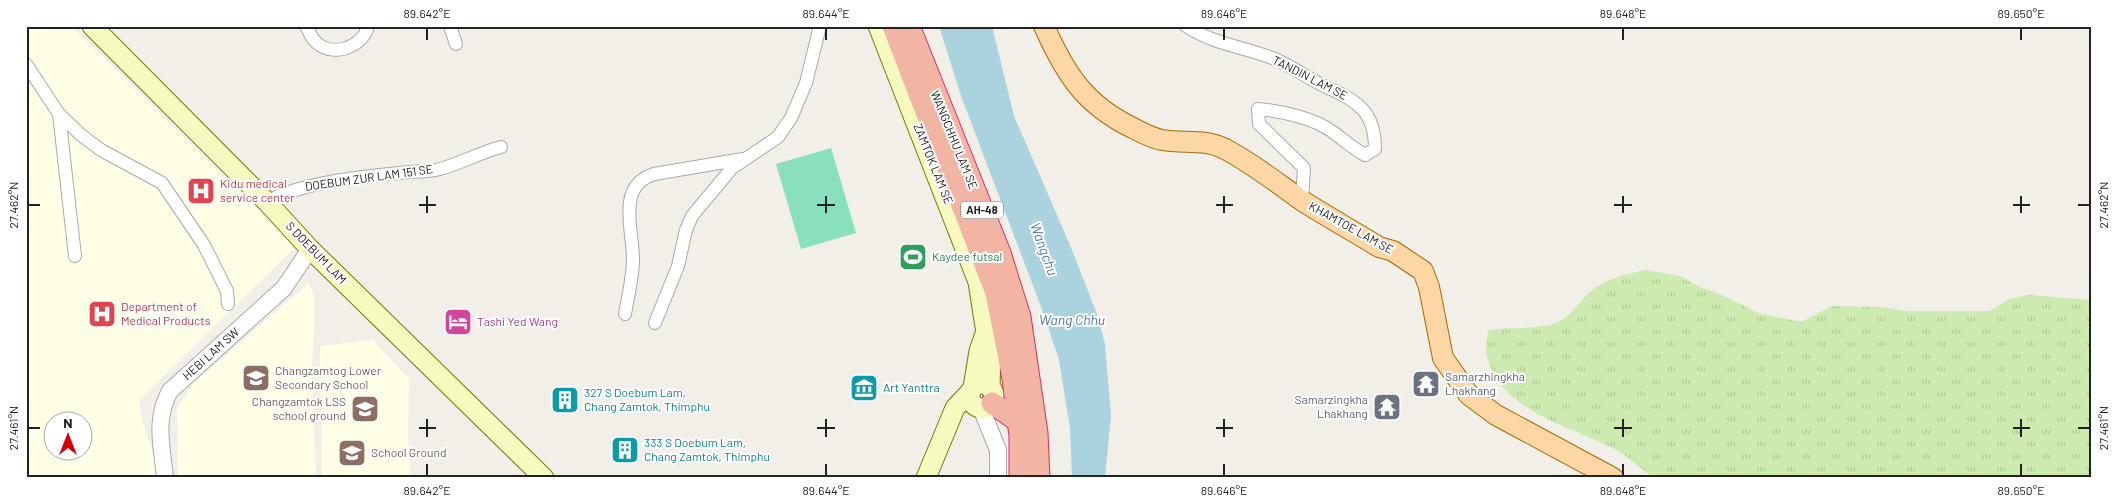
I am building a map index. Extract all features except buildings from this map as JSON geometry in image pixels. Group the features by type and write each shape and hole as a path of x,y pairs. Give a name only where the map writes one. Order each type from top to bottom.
{"highway":[{"name":"WANGCHHU LAM SE","path":"892,26 996,293 1013,379"},
{"name":"WANGCHHU LAM SE","path":"908,26 1000,253 1020,317 1034,400 1039,478"},
{"path":"1013,379 983,397 1018,421"},
{"name":"AH-48","path":"1013,379 1018,421 1020,478"}],"main road":[{"name":"S DOEBUM LAM","path":"92,26 267,202 310,249 544,478"},
{"name":"ZAMTOK LAM SE","path":"878,26 978,282 991,352 983,397"},
{"name":"KHAMTOE LAM SE","path":"1044,26 1058,56 1074,82 1090,102 1109,116 1154,139 1175,143 1197,141 1218,146 1250,163 1302,200 1379,247 1393,251 1423,271 1429,287 1443,358 1469,395 1496,415 1613,478"},
{"path":"926,478 951,421 983,397"}],"street":[{"path":"306,26 314,41 322,46 337,50 350,48 366,35 368,26"},
{"path":"450,26 456,44"},
{"path":"655,322 678,266 686,230 692,216 732,168 778,137 791,118 806,83 820,26"},
{"name":"TANDIN LAM SE","path":"1186,26 1197,33 1225,44 1275,59 1302,75 1346,95 1365,111 1374,131 1375,149 1365,154 1350,147 1332,131 1272,110 1258,109 1259,124 1304,168 1302,200"},
{"path":"26,64 59,114 100,150 162,183 204,245 227,291 228,304"},
{"path":"59,114 75,256"},
{"name":"DOEBUM ZUR LAM 151 SE","path":"267,202 281,194 300,188 435,170 479,153 501,147"},
{"path":"625,314 633,260 629,202 636,184 643,177 654,174 745,159"},
{"name":"HEBI LAM SW","path":"165,478 160,421 162,406 170,391 284,288 310,249"},
{"path":"983,397 986,424 995,438 998,450 998,478"}],"shaded area":[{"path":"32,26 71,26 295,247 139,400 143,422 161,478 26,478 26,32"},
{"name":"Changzamtog Lower Secondary School","path":"309,283 315,299 312,373 316,478 178,478 177,408 194,383"},
{"name":"Changzamtok LSS school ground","path":"373,340 409,379 408,438 411,478 322,478 320,346"}],"green space":[{"path":"831,148 856,233 801,249 776,164"},
{"path":"1646,270 1680,276 1758,313 1796,321 1803,321 1832,306 1882,307 1906,311 1990,311 2007,300 2028,295 2092,300 2092,478 1653,478 1623,454 1605,444 1564,427 1525,406 1508,393 1495,377 1486,351 1488,330 1551,325 1568,316 1597,287 1617,277"}],"water":[{"name":"Wang Chhu","path":"939,26 992,26 1014,116 1070,245 1097,314 1105,344 1111,416 1105,478 1072,478 1070,428 1059,360 1043,312 961,96"}],"place":[{"name":"Kidu medical service center","path":"201,191"},
{"name":"Kaydee futsal","path":"913,257"},
{"name":"Department of Medical Products","path":"102,314"},
{"name":"Tashi Yed Wang","path":"458,322"},
{"name":"Changzamtog Lower Secondary School","path":"256,378"},
{"name":"Samarzhingkha Lhakhang","path":"1426,384"},
{"name":"Art Yanttra","path":"864,388"},
{"name":"327 S Doebum Lam, Chang Zamtok, Thimphu","path":"565,400"},
{"name":"Samarzingkha Lhakhang","path":"1387,407"},
{"name":"Changzamtok LSS school ground","path":"365,409"},
{"name":"333 S Doebum Lam, Chang Zamtok, Thimphu","path":"625,450"},
{"name":"School Ground","path":"352,453"}],"water label":[{"name":"Wangchu","path":"1044,249"}]}
